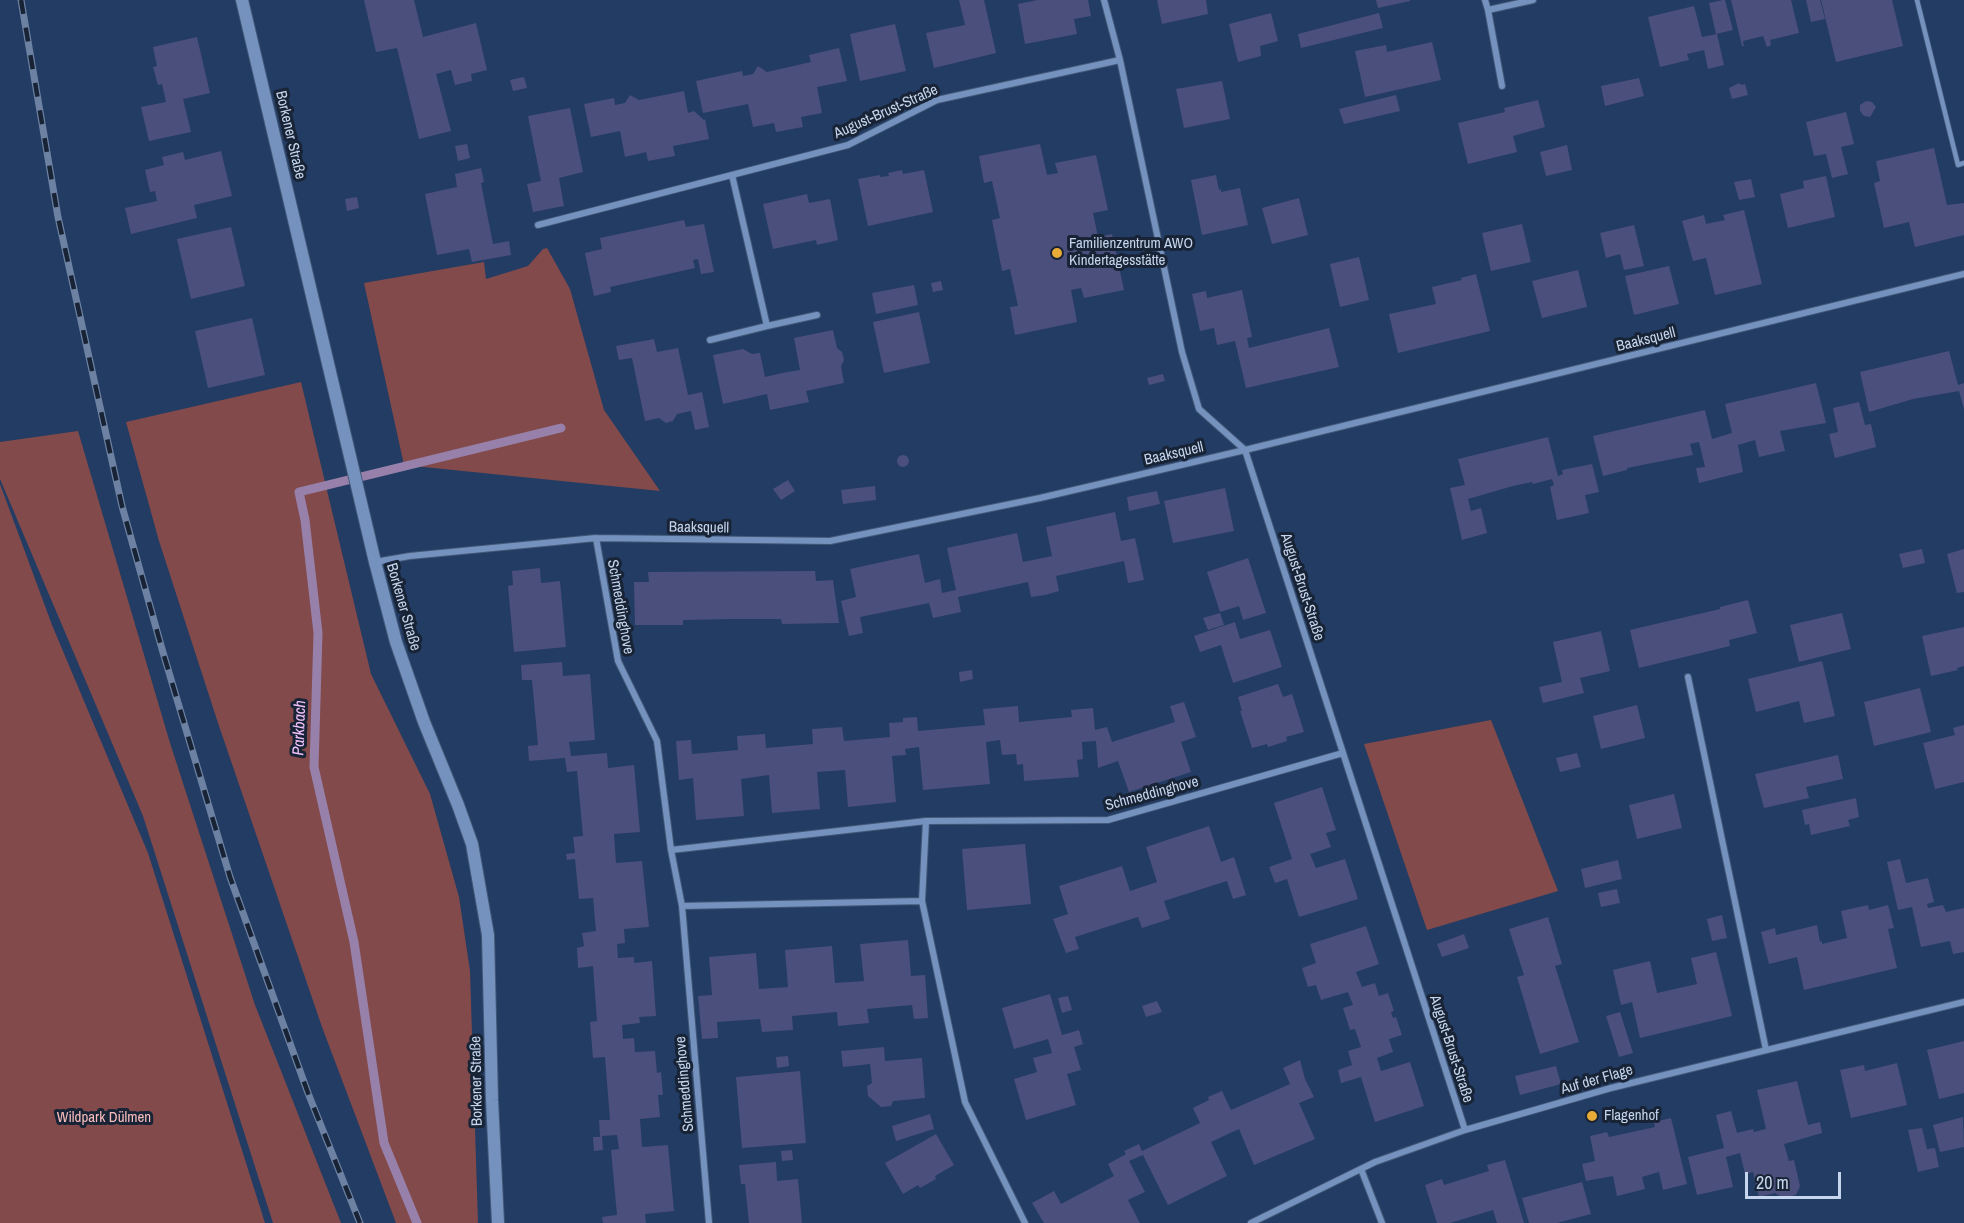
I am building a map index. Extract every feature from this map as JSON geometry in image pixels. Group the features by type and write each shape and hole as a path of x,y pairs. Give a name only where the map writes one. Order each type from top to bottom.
{"street":[{"name":"Borkener Straße","path":"242,0 396,642 424,722 472,844 488,935 498,1223"},
{"name":"August-Brust-Straße","path":"1104,0 1120,60 1182,352 1200,409 1245,450 1465,1130"},
{"path":"1485,0 1502,86"},
{"path":"1488,10 1533,0"},
{"name":"August-Brust-Straße","path":"538,225 848,145 937,100 1120,60"},
{"path":"732,175 767,326"},
{"name":"Baaksquell","path":"375,562 410,556 596,538 830,542 1040,498 1245,450 1964,274"},
{"path":"710,340 817,315"},
{"name":"Schmeddinghove","path":"596,538 618,661 657,741 671,850 682,906 709,1223"},
{"path":"1688,677 1766,1050"},
{"name":"Schmeddinghove","path":"671,850 926,821 1108,820 1344,753"},
{"path":"926,821 922,901 965,1102 1025,1223"},
{"path":"682,906 922,901"},
{"name":"Auf der Flage","path":"1251,1223 1361,1168 1465,1130 1611,1088 1964,1002"},
{"path":"1361,1168 1382,1223"}],"lane":[{"path":"1917,0 1958,165 1964,163"}],"green space":[{"path":"547,248 570,289 604,410 660,491 404,465 364,283 484,262 486,279 528,266 543,249"},
{"path":"301,382 371,674 430,794 459,897 470,971 478,1223 396,1223 322,1027 218,723 159,541 126,422"},
{"path":"78,431 170,743 255,1005 341,1223 273,1223 143,816 0,479 0,442"},
{"name":"Wildpark Dülmen","path":"0,484 52,625 148,853 265,1223 0,1223"},
{"path":"1491,720 1558,891 1427,930 1364,744"}],"building":[{"path":"364,0 414,0 423,37 476,23 487,70 471,74 472,81 455,85 451,70 436,74 451,131 419,139 397,48 376,52"},
{"path":"959,0 984,0 996,53 934,68 926,33 965,25"},
{"path":"1037,0 1088,0 1091,16 1074,19 1077,34 1025,44 1018,4"},
{"path":"1157,0 1206,0 1208,14 1162,24"},
{"path":"1376,0 1410,0 1410,1 1378,8"},
{"path":"1725,0 1733,30 1716,34 1709,3"},
{"path":"1731,0 1791,0 1799,33 1770,40 1771,45 1767,47 1763,36 1743,41 1744,46 1742,46"},
{"path":"1806,0 1820,0 1825,19 1811,22"},
{"path":"1821,0 1892,0 1903,46 1836,62"},
{"path":"1694,6 1702,37 1717,34 1724,65 1708,69 1704,50 1687,54 1689,60 1660,67 1648,17"},
{"path":"1271,13 1278,41 1260,46 1261,56 1238,62 1229,24"},
{"path":"1379,13 1383,28 1301,48 1298,34"},
{"path":"895,24 906,71 860,81 850,34"},
{"path":"197,37 210,93 183,99 191,132 149,141 141,107 166,102 162,84 158,85 153,67 157,66 153,47"},
{"path":"1432,42 1441,80 1365,97 1355,51 1386,45 1387,52"},
{"path":"839,48 847,81 817,87 822,113 801,117 803,127 776,132 774,123 753,127 748,104 703,113 696,81 742,71 743,76 753,74 758,66 767,72 811,62 809,55"},
{"path":"524,77 527,88 513,91 510,80"},
{"path":"1639,78 1644,96 1605,106 1601,86"},
{"path":"1222,81 1230,119 1184,128 1176,89"},
{"path":"1739,83 1745,84 1748,95 1732,99 1729,88"},
{"path":"684,91 688,113 694,111 705,119 709,139 673,146 675,156 648,161 646,152 625,157 620,131 591,137 584,104 614,98 615,105 625,103 630,95 639,100"},
{"path":"1396,95 1400,111 1344,124 1339,109"},
{"path":"1538,100 1545,127 1513,136 1517,152 1468,164 1458,123 1505,112 1504,108"},
{"path":"1866,101 1872,102 1876,107 1870,117 1864,116 1860,111 1860,105"},
{"path":"570,108 583,172 559,178 564,206 533,212 527,184 541,181 528,116"},
{"path":"1846,112 1854,144 1841,147 1848,174 1832,178 1826,154 1814,156 1806,122"},
{"path":"467,144 470,158 458,161 455,146"},
{"name":"Familienzentrum AWO Kindertagesstätte","path":"1040,144 1047,175 1058,173 1055,163 1096,155 1108,210 1093,213 1098,237 1112,234 1124,290 1084,298 1081,288 1071,290 1077,322 1015,335 1010,307 1018,306 1010,269 1002,271 992,220 1000,218 992,181 984,183 979,156"},
{"path":"1567,145 1572,170 1546,176 1540,152"},
{"path":"1934,148 1947,205 1964,203 1964,235 1915,247 1909,222 1884,228 1874,183 1880,181 1876,161"},
{"path":"221,151 232,196 194,205 197,218 131,234 125,208 157,201 155,191 150,192 145,170 164,165 162,157 183,152 185,160"},
{"path":"481,168 484,182 481,183 493,244 509,241 511,255 472,262 469,249 437,255 425,194 457,187 455,174"},
{"path":"902,170 903,174 924,170 933,212 868,226 858,179 880,175 880,177 889,176 888,173"},
{"path":"1216,175 1221,192 1240,188 1248,225 1202,235 1191,180"},
{"path":"1826,176 1835,217 1788,228 1780,194 1804,188 1803,181"},
{"path":"1751,179 1755,197 1739,200 1734,182"},
{"path":"807,194 809,203 830,199 838,240 817,245 816,240 773,249 763,204"},
{"path":"357,197 359,208 347,211 345,199"},
{"path":"1299,198 1308,235 1272,244 1262,208"},
{"path":"1744,210 1762,284 1715,295 1706,258 1693,261 1682,221 1704,215 1706,224 1725,220 1723,215"},
{"path":"684,220 686,227 704,224 714,272 701,274 698,259 693,260 695,268 610,287 611,292 594,296 585,253 602,249 600,238"},
{"path":"1522,224 1531,262 1491,271 1482,233"},
{"path":"1634,225 1644,266 1624,270 1620,254 1606,258 1600,233"},
{"path":"231,227 245,286 191,299 177,239"},
{"path":"1359,257 1369,300 1340,307 1330,264"},
{"path":"1669,266 1679,304 1634,315 1625,276"},
{"path":"1578,270 1587,307 1542,318 1532,281"},
{"path":"1476,274 1490,331 1398,353 1389,314 1436,304 1432,287"},
{"path":"941,281 943,290 933,292 931,283"},
{"path":"914,285 918,305 876,314 872,293"},
{"path":"1242,290 1252,337 1247,338 1249,348 1329,328 1339,367 1246,388 1235,341 1217,345 1214,328 1200,331 1192,294 1206,291 1207,298"},
{"path":"919,312 930,363 884,373 873,322"},
{"path":"252,318 265,375 208,388 195,331"},
{"path":"833,330 837,348 842,352 844,360 841,366 844,383 806,391 809,402 770,410 767,394 723,404 713,355 743,349 752,354 760,353 765,377 800,370 794,338"},
{"path":"654,339 657,352 678,348 688,395 702,392 709,427 695,430 691,411 677,414 673,421 666,423 659,418 645,421 632,358 619,360 616,346"},
{"path":"1949,351 1958,385 1964,383 1964,409 1959,391 1913,399 1869,412 1860,372"},
{"path":"1163,374 1165,381 1149,385 1147,378"},
{"path":"1816,383 1826,423 1780,431 1785,451 1759,457 1755,440 1738,445 1743,472 1699,483 1696,468 1705,467 1699,442 1690,444 1693,455 1627,468 1627,470 1603,476 1593,436 1705,410 1712,439 1732,433 1725,404"},
{"path":"1859,402 1865,425 1871,424 1876,447 1835,458 1829,434 1838,432 1833,408"},
{"path":"1548,437 1558,476 1563,474 1562,470 1592,464 1599,492 1585,495 1589,513 1557,520 1550,487 1554,485 1552,479 1513,486 1468,499 1471,511 1481,508 1487,533 1462,540 1450,488 1465,485 1458,459"},
{"path":"905,455 909,461 905,467 901,467 897,459"},
{"path":"788,480 795,491 781,500 773,489"},
{"path":"875,486 876,500 843,504 841,490"},
{"path":"1225,488 1234,531 1173,543 1164,501"},
{"path":"1157,491 1160,504 1129,511 1127,497"},
{"path":"1115,512 1121,541 1135,538 1144,580 1128,583 1124,561 1056,576 1059,591 1045,595 1031,597 1028,582 958,597 961,612 933,618 929,603 860,617 863,633 849,636 841,601 856,597 850,569 919,554 925,583 940,579 942,593 956,590 947,548 1017,533 1023,562 1052,556 1046,527"},
{"path":"1922,549 1925,563 1903,568 1899,554"},
{"path":"1964,549 1964,592 1957,593 1947,554"},
{"path":"1248,558 1266,613 1243,620 1239,606 1220,612 1207,572"},
{"path":"540,568 541,583 560,581 566,647 514,652 508,586 513,585 512,571"},
{"path":"815,571 816,581 833,580 839,623 782,624 781,619 732,619 683,620 683,625 635,625 634,582 649,582 648,572"},
{"path":"1748,600 1757,633 1729,640 1730,646 1639,668 1630,630 1720,609 1720,607"},
{"path":"1220,613 1224,625 1208,630 1203,618"},
{"path":"1842,613 1851,649 1799,662 1790,625"},
{"path":"1235,622 1240,639 1270,630 1282,667 1233,683 1221,645 1200,652 1194,636"},
{"path":"1964,627 1964,666 1957,668 1958,670 1931,676 1922,636"},
{"path":"1601,631 1610,671 1580,678 1584,693 1543,703 1539,687 1562,682 1553,642"},
{"path":"1822,661 1835,716 1804,723 1799,701 1756,712 1748,679"},
{"path":"562,662 563,676 590,674 595,740 569,742 571,756 607,753 608,768 634,765 640,832 614,834 616,863 642,861 649,927 624,929 625,943 617,944 618,958 634,957 634,963 652,961 656,1016 639,1017 640,1023 622,1025 623,1039 634,1038 635,1052 655,1051 657,1073 661,1072 663,1095 658,1095 660,1117 640,1119 642,1147 668,1145 674,1211 645,1214 646,1223 603,1223 602,1217 617,1215 611,1150 619,1149 617,1135 602,1136 603,1150 594,1151 593,1137 600,1137 599,1120 610,1120 605,1057 593,1058 590,1022 597,1021 593,966 578,968 577,948 584,946 582,933 596,931 593,898 579,899 575,859 567,860 566,854 575,853 573,837 583,836 577,771 567,772 565,758 529,761 528,746 538,745 532,680 522,680 521,665"},
{"path":"972,670 973,679 960,682 959,672"},
{"path":"1278,684 1283,697 1292,694 1304,732 1286,737 1287,741 1268,747 1267,744 1252,748 1238,697"},
{"path":"1920,688 1931,732 1874,746 1864,702"},
{"path":"1184,702 1196,737 1181,742 1191,772 1129,792 1118,761 1098,768 1096,741 1082,742 1083,759 1077,760 1079,777 1024,781 1023,764 1017,765 1016,754 1002,755 1000,740 986,742 990,784 923,790 919,747 905,749 906,755 892,756 896,802 848,807 845,770 817,772 820,809 772,813 769,775 741,779 744,816 696,820 693,778 679,780 676,741 691,740 692,754 738,750 737,736 765,734 766,748 813,744 812,729 842,727 844,741 890,737 889,723 903,722 903,718 917,717 918,731 985,725 983,709 1018,706 1019,722 1072,717 1071,710 1093,708 1095,730 1107,727 1112,742 1175,722 1170,706"},
{"path":"1637,705 1645,738 1601,749 1593,716"},
{"path":"1964,725 1964,782 1935,789 1923,743 1955,735 1953,728"},
{"path":"1577,753 1581,767 1560,772 1556,758"},
{"path":"1838,755 1843,779 1806,787 1809,798 1764,808 1755,774"},
{"path":"1322,787 1336,830 1326,833 1331,847 1310,854 1316,868 1345,859 1358,899 1299,917 1287,879 1275,883 1269,867 1292,859 1274,803"},
{"path":"1674,794 1682,828 1637,839 1629,805"},
{"path":"1856,798 1859,817 1848,820 1850,826 1811,835 1809,824 1805,825 1802,810"},
{"path":"1209,826 1221,862 1234,857 1246,895 1233,899 1227,881 1164,901 1170,919 1142,928 1138,917 1075,937 1079,949 1066,953 1053,919 1068,914 1059,886 1122,866 1130,891 1157,882 1146,847"},
{"path":"1025,844 1031,904 967,910 962,849"},
{"path":"1900,859 1906,883 1928,878 1934,902 1927,904 1928,908 1943,905 1946,912 1964,908 1964,952 1953,954 1950,941 1921,947 1912,907 1898,910 1887,862"},
{"path":"1618,860 1622,879 1585,888 1581,869"},
{"path":"1617,889 1620,903 1601,907 1598,893"},
{"path":"1868,905 1869,910 1888,905 1894,928 1888,929 1897,968 1804,990 1797,957 1769,964 1761,932 1775,928 1776,935 1817,925 1822,944 1847,938 1841,911"},
{"path":"1722,915 1727,938 1712,941 1707,919"},
{"path":"1548,917 1562,964 1555,966 1579,1042 1540,1054 1517,977 1524,975 1509,929"},
{"path":"1366,926 1379,964 1356,972 1362,987 1375,983 1379,996 1388,993 1394,1011 1391,1012 1393,1018 1396,1017 1402,1035 1389,1039 1393,1052 1377,1058 1381,1071 1410,1062 1424,1106 1375,1122 1361,1077 1341,1083 1338,1070 1352,1065 1348,1051 1361,1047 1355,1029 1350,1030 1343,1008 1353,1005 1348,992 1321,1000 1316,985 1308,987 1302,968 1316,963 1310,944"},
{"path":"1464,934 1469,948 1442,957 1437,944"},
{"path":"908,940 911,976 925,975 928,1018 914,1019 912,1005 867,1009 869,1023 838,1026 837,1012 792,1016 793,1030 762,1032 760,1019 717,1022 718,1038 702,1039 698,996 712,995 709,957 756,953 759,989 788,987 785,950 832,946 835,983 864,981 860,944"},
{"path":"1716,952 1732,1016 1640,1038 1632,1002 1621,1005 1613,970 1650,961 1657,993 1697,984 1691,958"},
{"path":"1050,994 1062,1035 1079,1030 1083,1044 1074,1047 1081,1070 1067,1074 1076,1105 1026,1120 1014,1079 1037,1072 1033,1058 1052,1053 1048,1039 1014,1049 1002,1008"},
{"path":"1068,996 1072,1010 1062,1013 1058,998"},
{"path":"1157,1001 1162,1012 1146,1017 1142,1006"},
{"path":"1620,1012 1633,1053 1619,1057 1606,1016"},
{"path":"1964,1041 1964,1093 1939,1099 1927,1050"},
{"path":"884,1047 885,1061 922,1058 925,1098 893,1101 891,1106 881,1107 868,1096 867,1086 872,1083 870,1064 843,1067 841,1051"},
{"path":"788,1056 789,1066 777,1068 776,1057"},
{"path":"1300,1060 1305,1079 1314,1097 1299,1103 1315,1139 1254,1165 1239,1129 1211,1142 1227,1176 1168,1205 1143,1155 1129,1161 1145,1192 1128,1200 1140,1223 1044,1223 1032,1203 1054,1191 1061,1204 1114,1176 1108,1164 1126,1154 1124,1151 1139,1144 1142,1151 1200,1123 1193,1108 1209,1100 1208,1097 1222,1091 1231,1110 1290,1084 1283,1068"},
{"path":"1897,1063 1907,1105 1851,1118 1840,1070 1864,1065 1865,1071"},
{"path":"1556,1066 1561,1084 1520,1095 1515,1076"},
{"path":"800,1071 806,1143 742,1148 736,1077"},
{"path":"1797,1081 1808,1125 1820,1122 1822,1133 1784,1144 1789,1161 1794,1160 1800,1186 1796,1195 1783,1198 1775,1193 1759,1197 1753,1172 1745,1174 1740,1153 1726,1157 1733,1187 1697,1195 1688,1157 1724,1148 1716,1115 1731,1111 1737,1133 1766,1129 1757,1090"},
{"path":"930,1114 934,1129 896,1141 892,1126"},
{"path":"1963,1117 1964,1147 1940,1152 1933,1125"},
{"path":"1671,1118 1687,1184 1663,1190 1659,1172 1642,1177 1645,1189 1617,1196 1613,1176 1586,1181 1582,1164 1595,1161 1590,1136 1607,1132 1609,1137 1655,1127 1654,1122"},
{"path":"1922,1128 1927,1149 1935,1148 1939,1167 1918,1172 1908,1130"},
{"path":"936,1134 954,1165 935,1176 936,1179 920,1188 918,1185 903,1194 885,1163"},
{"path":"792,1150 793,1160 782,1161 781,1151"},
{"path":"1505,1160 1524,1223 1497,1223 1493,1210 1450,1223 1437,1223 1425,1185 1442,1179 1444,1185 1489,1171 1487,1165"},
{"path":"776,1162 777,1181 798,1179 802,1223 749,1223 745,1184 741,1184 739,1165"},
{"path":"1582,1182 1591,1214 1557,1223 1529,1223 1522,1198"}],"waterway":[{"name":"Parkbach","path":"417,1223 384,1143 354,942 314,767 318,633 305,520 299,492 561,428"}],"railway":[{"path":"21,0 58,217 122,506 230,877 308,1093 360,1223"}],"place":[{"name":"Familienzentrum AWO Kindertagesstätte","path":"1057,253"},
{"name":"Flagenhof","path":"1592,1116"}]}
